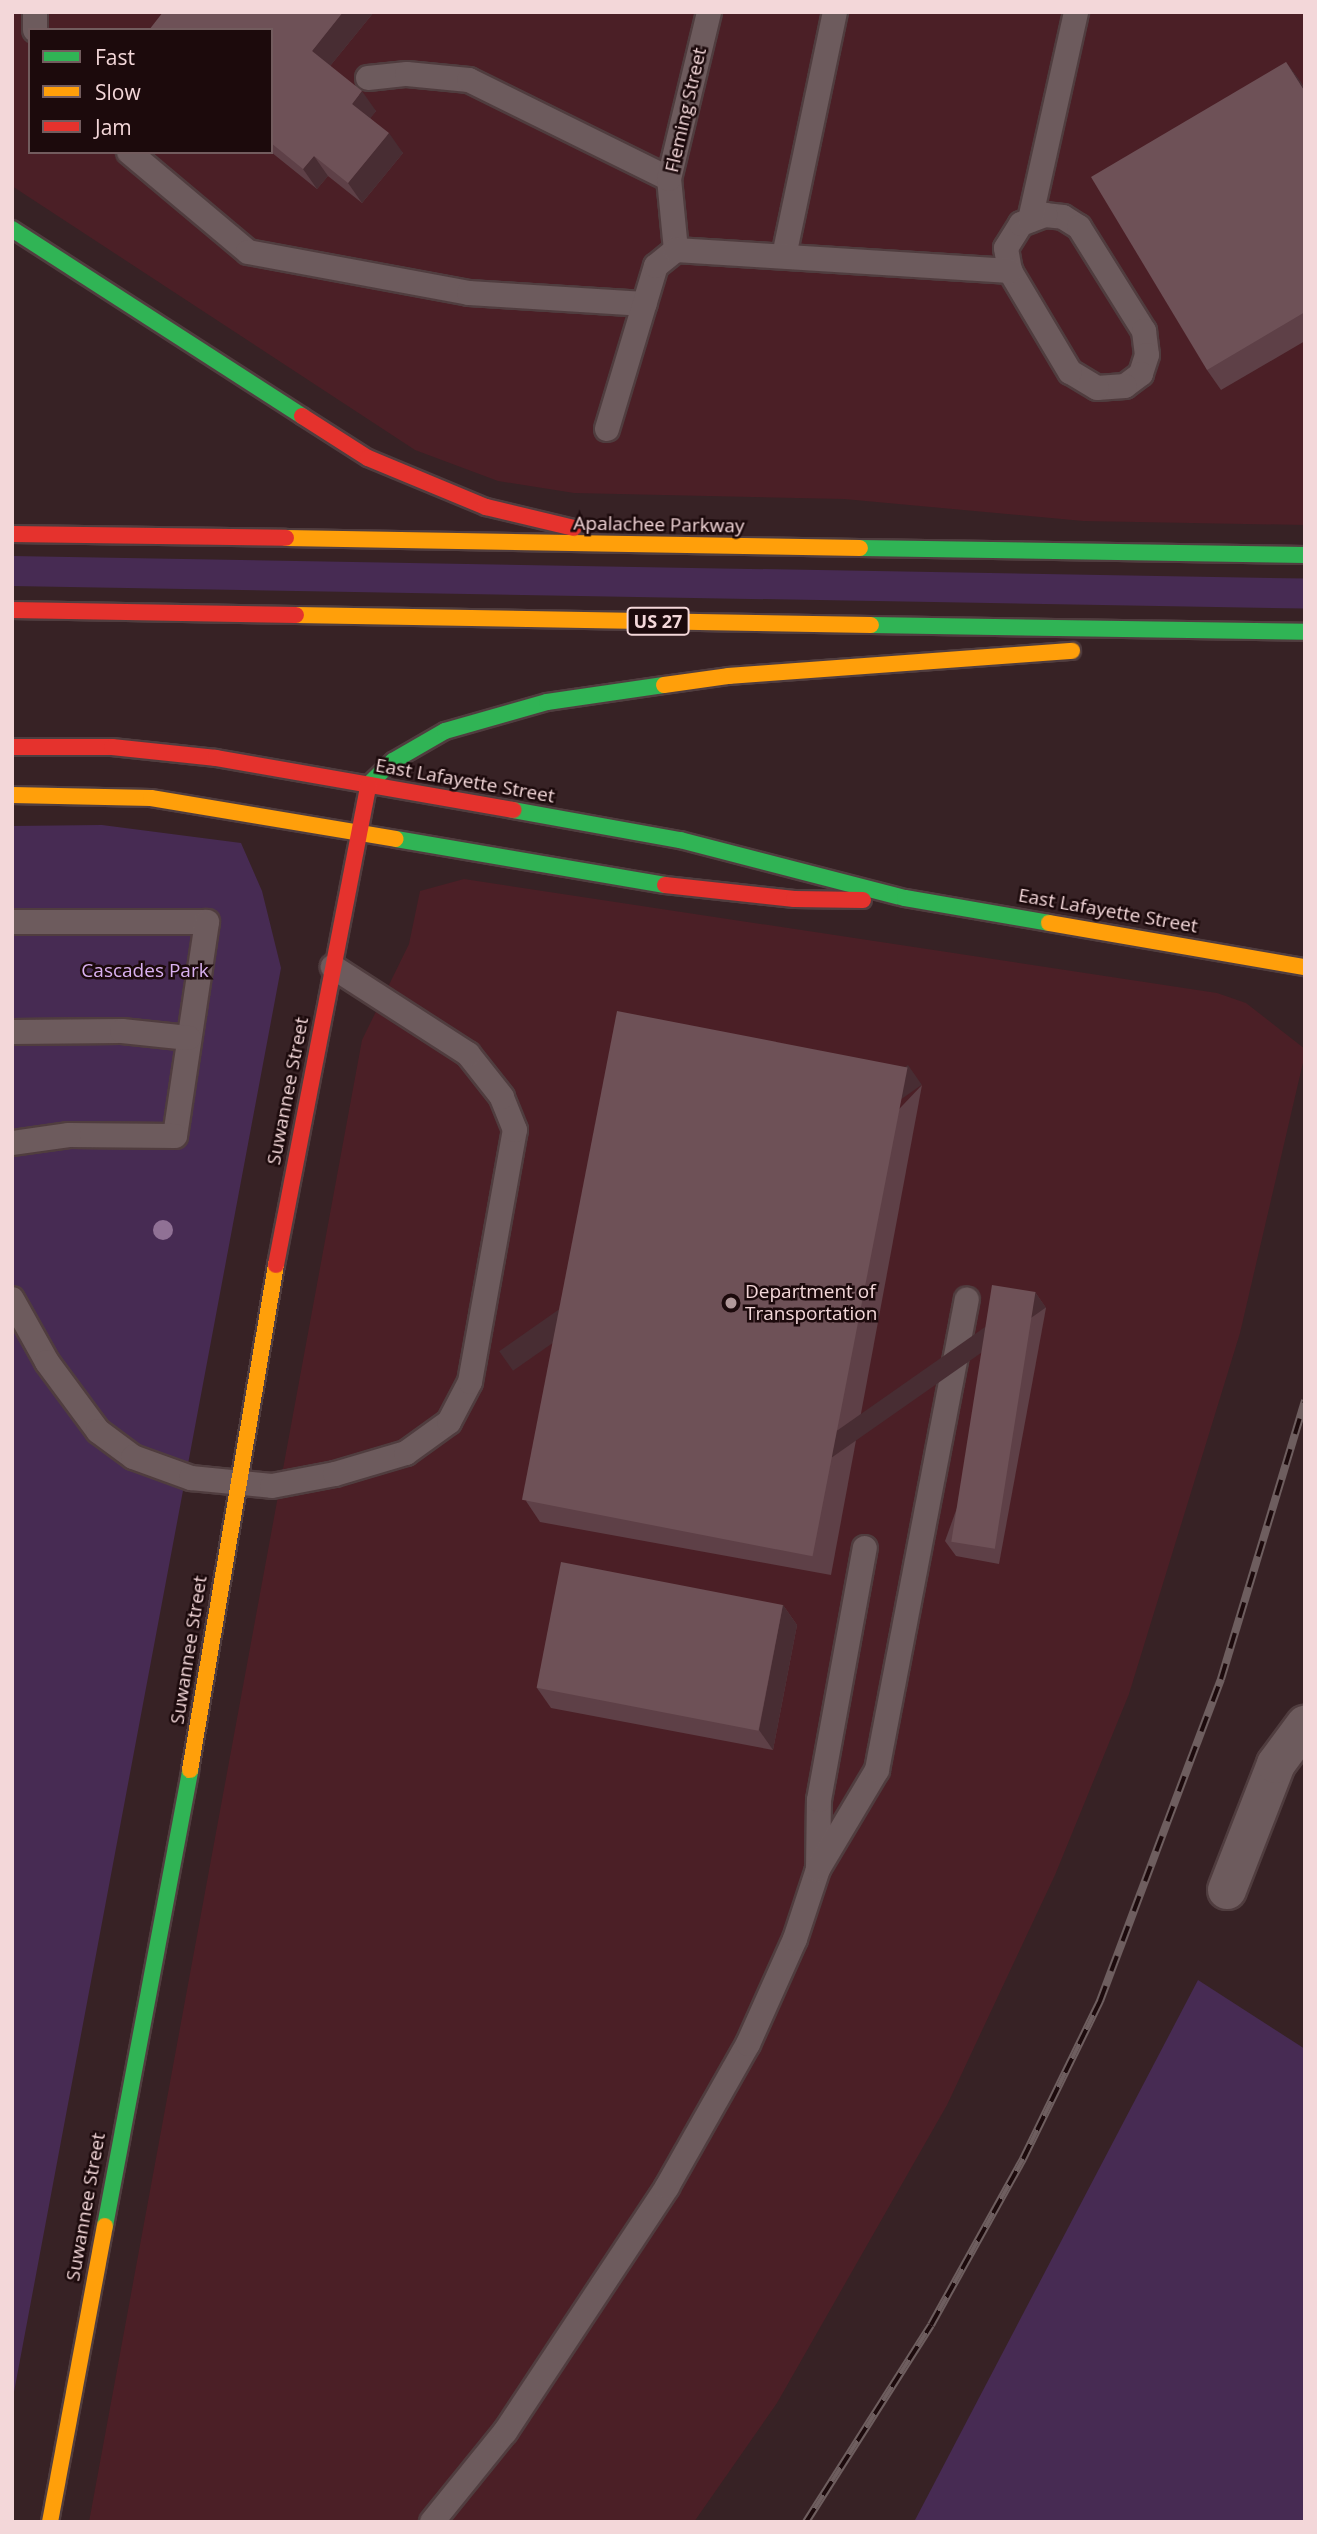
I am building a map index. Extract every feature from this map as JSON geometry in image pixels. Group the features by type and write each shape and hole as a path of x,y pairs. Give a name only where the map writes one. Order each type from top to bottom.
{"main road":[{"path":"12,229 337,441 397,473 519,516 640,539 722,548"},
{"name":"Apalachee Parkway","path":"12,534 722,548 1305,555"},
{"name":"US 27","path":"12,610 1305,633"},
{"path":"1124,647 1305,633"},
{"path":"368,785 393,761 445,730 491,715 569,698 740,675 1097,649"},
{"name":"East Lafayette Street","path":"12,745 180,753 368,785 680,839 905,898 1305,967"},
{"name":"Suwannee Street","path":"50,2522 193,1754 238,1485 368,785"},
{"name":"East Lafayette Street","path":"12,795 151,798 742,896 905,898"}],"street":[{"path":"1227,1890 1276,1764 1305,1726"}],"lane":[{"name":"Fleming Street","path":"676,250 669,179 709,12"},
{"path":"784,256 835,12"},
{"path":"1030,220 1076,12"},
{"path":"368,78 407,74 469,80 669,179"},
{"path":"131,154 248,252 469,293 645,304"},
{"path":"1045,215 1063,217 1079,227 1144,331 1147,355 1141,374 1125,386 1097,388 1070,372 1010,271 1006,248 1021,224 1030,220 1045,215"},
{"path":"607,429 656,266 676,250 1010,271"},
{"path":"12,922 207,922 175,1136 69,1135 12,1143"},
{"path":"12,1299 47,1362 84,1415 112,1444 154,1466 238,1485 272,1486 335,1474 406,1453 432,1438 463,1404 480,1328 515,1130 502,1097 468,1054 333,967"},
{"path":"12,1032 122,1031 189,1038"},
{"path":"432,2522 505,2432 667,2187 748,2044 795,1940 818,1869 877,1770 967,1300"},
{"path":"818,1869 819,1800 865,1548"}],"shaded area":[{"path":"12,12 1305,12 1305,525 1083,521 844,499 574,493 498,481 415,450 12,186"},
{"path":"464,879 1217,993 1246,1003 1305,1049 1305,1054 1240,1333 1129,1694 1055,1875 947,2105 777,2403 694,2522 89,2522 362,1040 409,944 420,891"}],"green space":[{"path":"12,556 1305,579 1304,609 12,586"},
{"name":"Cascades Park","path":"102,825 241,843 262,891 281,968 14,2392 12,2468 12,826"},
{"path":"1198,1980 1305,2049 1305,2522 914,2522"}],"building":[{"path":"163,12 343,12 312,51 362,91 352,104 389,133 348,183 314,156 303,169 273,145 273,28 151,28"},
{"path":"1286,62 1305,92 1305,312 1207,370 1091,177"},
{"name":"Department of Transportation","path":"617,1011 908,1067 813,1556 522,1500"},
{"path":"992,1285 1035,1292 995,1549 951,1542"},
{"path":"561,1562 783,1605 758,1731 537,1688"}],"railway":[{"path":"806,2522 931,2325 1023,2159 1100,2001 1221,1679 1305,1400"}],"traffic: fast":[{"path":"12,229 302,416"},
{"path":"860,548 1305,555"},
{"path":"871,625 1305,632"},
{"path":"368,785 393,761 445,731 547,702 664,685"},
{"path":"513,810 680,840 905,898 1049,923"},
{"path":"396,839 665,885"},
{"path":"105,2226 190,1770"}],"traffic: slow":[{"path":"286,538 860,548"},
{"path":"296,615 871,625"},
{"path":"664,685 729,676 1072,651"},
{"path":"12,795 151,798 396,839"},
{"path":"1049,923 1305,967"},
{"path":"190,1770 276,1265"},
{"path":"50,2522 105,2226"}],"traffic: jam":[{"path":"302,416 368,458 486,507 574,528"},
{"path":"12,534 286,538"},
{"path":"12,610 296,615"},
{"path":"12,747 112,747 216,758 513,810"},
{"path":"276,1265 368,785"},
{"path":"665,885 794,899 863,900"}],"place":[{"name":"Department of Transportation","path":"731,1303"}]}
